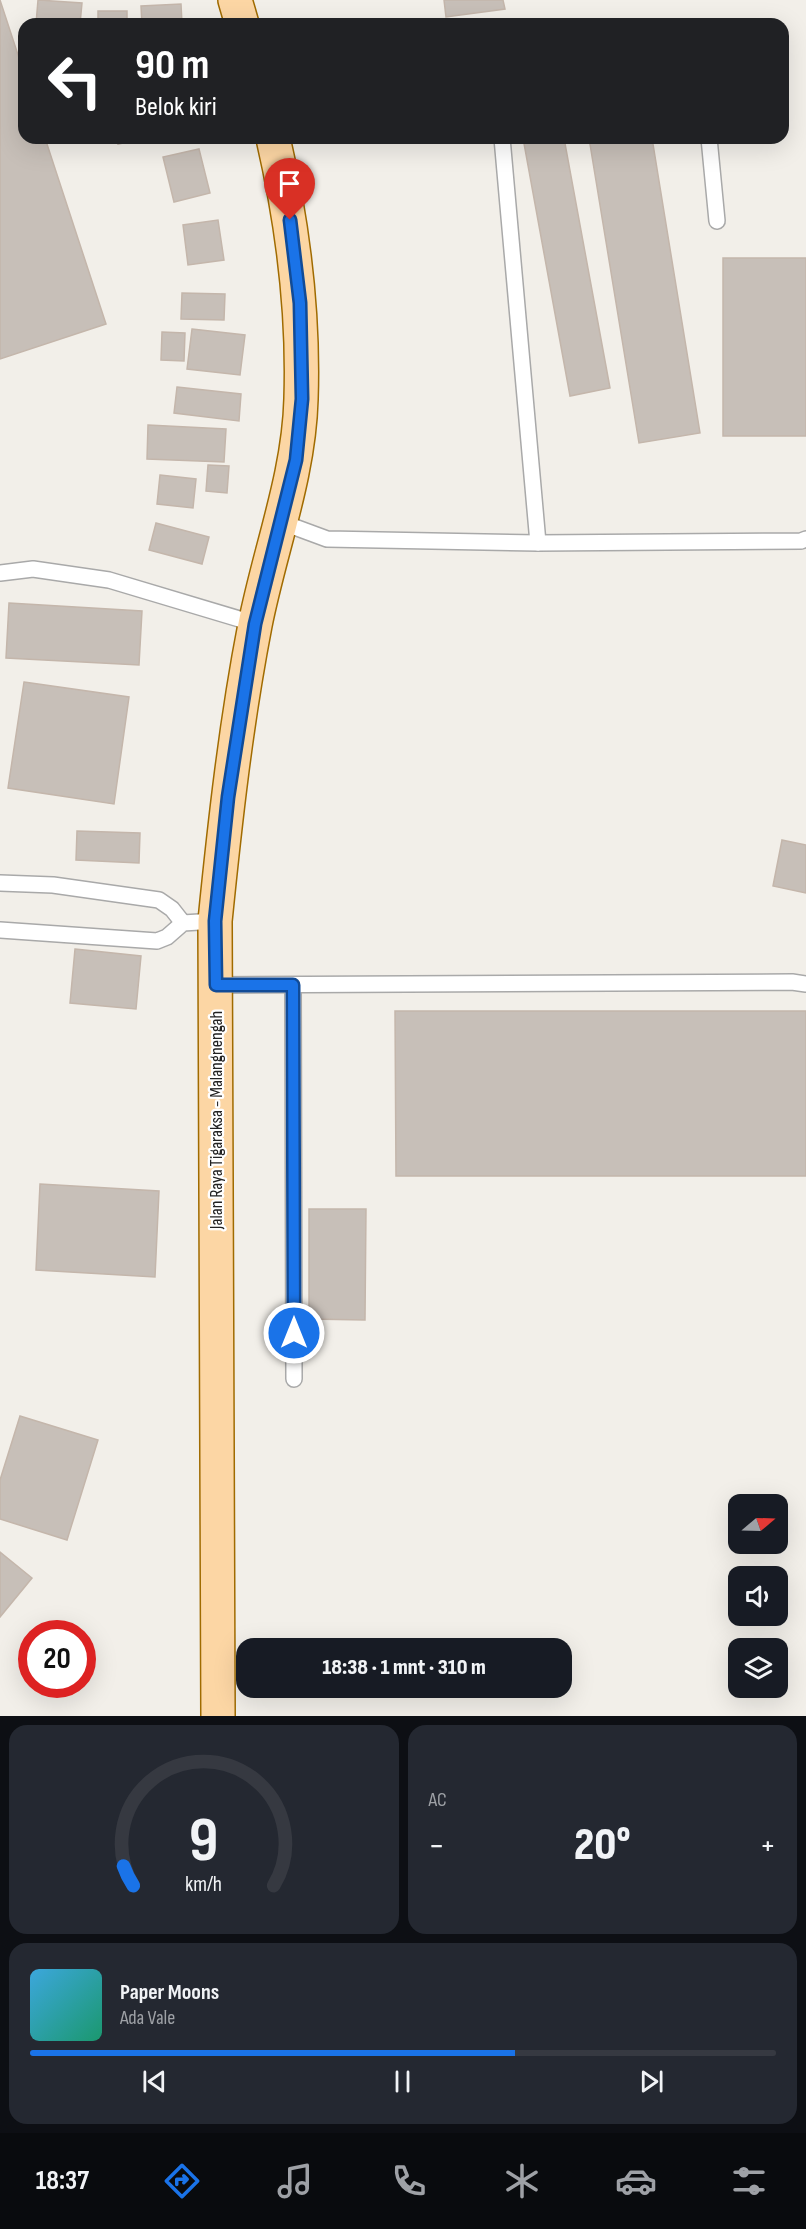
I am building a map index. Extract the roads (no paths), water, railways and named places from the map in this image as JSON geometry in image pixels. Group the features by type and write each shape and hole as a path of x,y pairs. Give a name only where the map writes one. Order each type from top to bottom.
{"main road":[{"path":"235,0 240,18"},
{"name":"Jalan Raya Tigaraksa - Malangnengah","path":"218,1716 215,921 228,797 255,624 296,460 302,399 300,303 287,199 274,144"}],"lane":[{"path":"503,144 538,543"},
{"path":"710,144 717,221"},
{"path":"281,522 327,539 538,543 801,541 806,539"},
{"path":"0,573 33,569 109,580 255,624"},
{"path":"0,883 53,885 159,900 172,909 183,922"},
{"path":"0,930 157,941 167,937 183,922 215,921"},
{"path":"216,985 780,982 806,984"},
{"path":"293,985 294,1379"}]}
